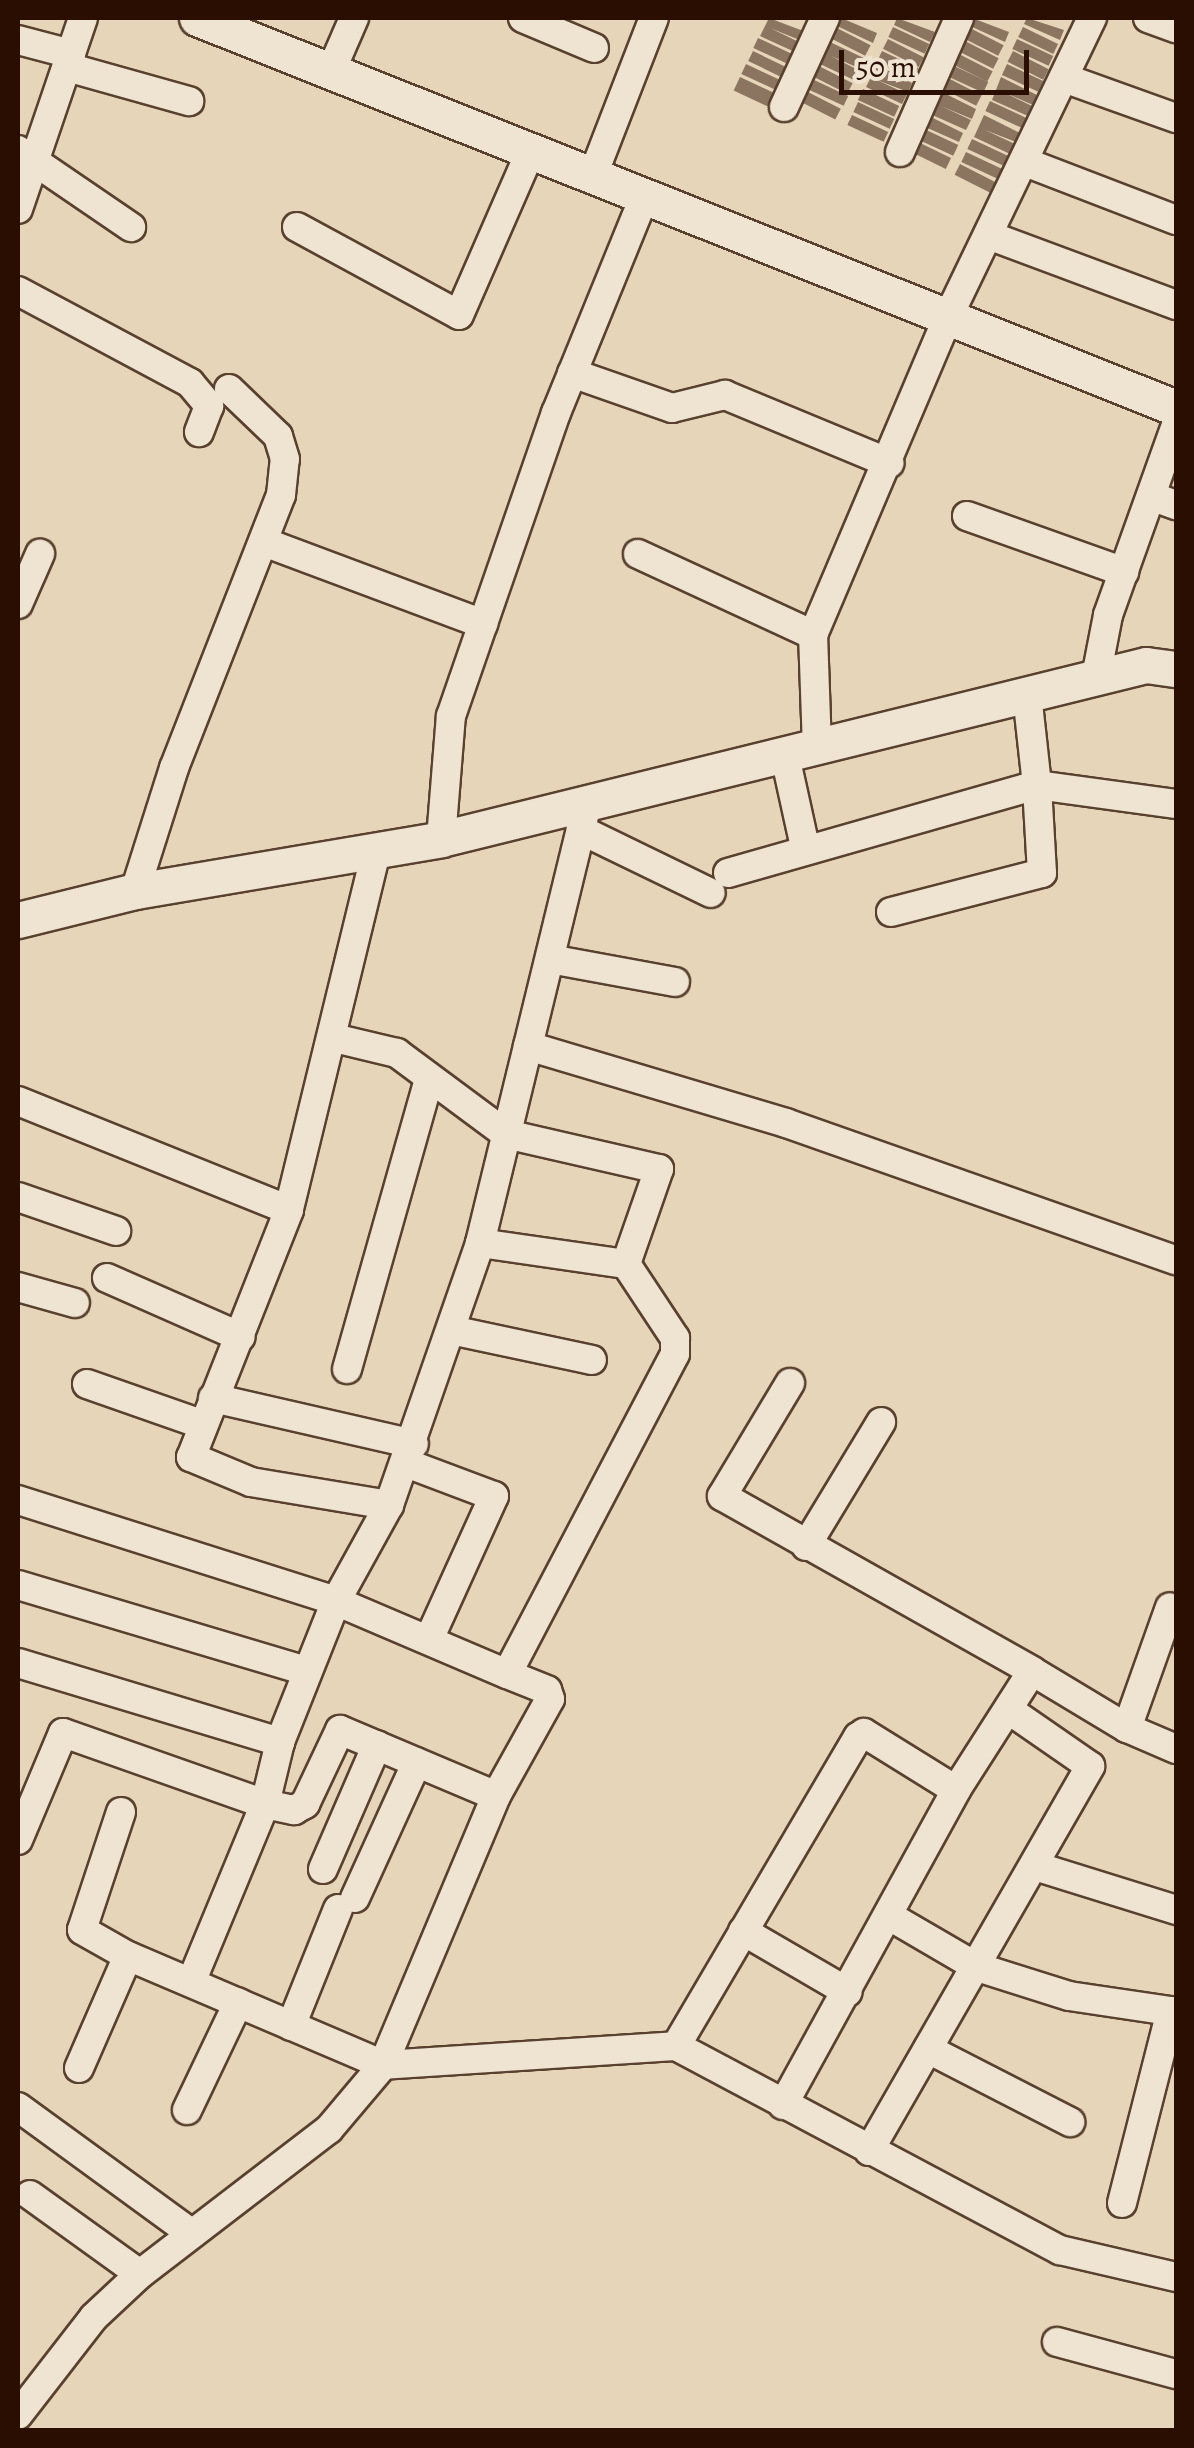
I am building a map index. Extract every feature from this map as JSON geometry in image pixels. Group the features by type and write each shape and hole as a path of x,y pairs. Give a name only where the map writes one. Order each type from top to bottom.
{"street":[{"path":"18,209 27,156 69,61 83,18"},
{"path":"197,18 1176,408"},
{"path":"331,71 354,18"},
{"path":"523,18 594,48"},
{"path":"593,175 654,18"},
{"path":"784,107 825,18"},
{"path":"900,152 959,18"},
{"path":"1148,18 1176,28"},
{"path":"805,847 802,752 813,635 949,315 1064,78 1084,20"},
{"path":"18,40 189,102"},
{"path":"1064,78 1176,118"},
{"path":"298,227 459,315 531,150"},
{"path":"27,156 132,227"},
{"path":"1025,162 1176,220"},
{"path":"441,839 451,716 572,373 645,196"},
{"path":"988,235 1176,305"},
{"path":"18,291 190,383 210,406 199,432"},
{"path":"572,373 672,408 725,394 888,463"},
{"path":"135,892 181,750 264,542 285,459 259,412 229,390"},
{"path":"1096,677 1124,572 1164,501 1176,425"},
{"path":"967,516 1124,572"},
{"path":"264,542 483,624"},
{"path":"18,601 40,554"},
{"path":"638,554 813,635"},
{"path":"18,920 135,892 584,818 802,752 1026,694 1146,664 1176,669"},
{"path":"891,912 1042,873 1026,694"},
{"path":"584,818 720,883 805,847 1037,785 1176,804"},
{"path":"192,1980 264,1804 304,1670 336,1600 389,1505 410,1453 480,1244 584,818"},
{"path":"376,852 290,1210 241,1337 191,1447 199,1465 251,1482 389,1505"},
{"path":"550,959 675,982"},
{"path":"334,1038 397,1053 506,1134 653,1163 659,1178 626,1264"},
{"path":"528,1046 786,1124 1176,1260"},
{"path":"346,1369 429,1080"},
{"path":"18,1101 290,1210"},
{"path":"18,1196 116,1231"},
{"path":"480,1244 626,1264 675,1338 674,1354 507,1674"},
{"path":"107,1278 241,1337"},
{"path":"18,1287 76,1303"},
{"path":"451,1330 592,1360"},
{"path":"790,1383 722,1496 1127,1728 1176,1749"},
{"path":"87,1384 201,1424"},
{"path":"213,1398 410,1453 494,1496 430,1637"},
{"path":"806,1546 881,1422"},
{"path":"18,1500 336,1600 430,1637 546,1690 550,1698 496,1796 383,2065 329,2130 140,2274 94,2317 18,2415"},
{"path":"18,1585 304,1670"},
{"path":"1127,1728 1170,1608"},
{"path":"18,1662 280,1742"},
{"path":"782,2105 891,1917 956,1790 1032,1671"},
{"path":"870,2151 1090,1766 1009,1710"},
{"path":"18,1840 63,1733 264,1804 294,1810 304,1804 340,1730 496,1796"},
{"path":"676,2046 858,1737 864,1734 956,1790"},
{"path":"322,1869 377,1745"},
{"path":"291,2026 417,1762"},
{"path":"122,1812 82,1930 128,1956 192,1980 383,2065 676,2046 1060,2250 1176,2277"},
{"path":"1034,1866 1176,1910"},
{"path":"891,1917 976,1967 1069,1996 1174,2011 1122,2203"},
{"path":"743,1931 848,1992"},
{"path":"79,2068 128,1956"},
{"path":"188,2110 238,2003"},
{"path":"928,2049 1070,2122"},
{"path":"18,2107 192,2234"},
{"path":"25,2209 140,2274"},
{"path":"1057,2342 1176,2374"}],"building":[{"path":"769,18 806,32 802,41 770,28 801,43 797,53 760,36"},
{"path":"841,18 877,33 873,43 837,26"},
{"path":"897,18 935,32 930,42 894,25"},
{"path":"972,18 1009,32 1005,42 968,25"},
{"path":"1027,18 1064,30 1060,40 1024,24"},
{"path":"835,27 871,45 865,56 830,38"},
{"path":"893,27 929,44 925,54 888,37"},
{"path":"968,27 1004,45 998,56 963,38"},
{"path":"1023,27 1058,44 1053,54 1018,37"},
{"path":"758,38 794,55 790,65 753,48"},
{"path":"888,39 924,57 919,67 883,49"},
{"path":"1017,39 1053,56 1049,66 1012,49"},
{"path":"963,40 999,58 993,69 958,51"},
{"path":"830,42 866,59 861,69 831,56 860,71 856,81 820,64"},
{"path":"753,51 788,68 783,78 748,61"},
{"path":"882,51 918,68 913,79 877,62"},
{"path":"1013,51 1049,69 1043,80 1008,62"},
{"path":"957,53 993,71 987,82 952,64"},
{"path":"746,64 782,81 778,91 741,74"},
{"path":"1007,64 1043,81 1038,92 1002,75"},
{"path":"817,65 853,83 847,94 812,76"},
{"path":"877,65 912,83 908,92 877,80 907,94 902,104 866,87"},
{"path":"952,65 988,82 983,93 947,76"},
{"path":"740,77 776,94 770,107 734,91"},
{"path":"946,77 982,95 976,106 941,88"},
{"path":"1001,77 1037,95 1033,105 1001,91 1032,106 1028,116 992,100"},
{"path":"812,79 848,96 844,106 807,89"},
{"path":"863,89 899,106 894,117 858,100"},
{"path":"806,91 841,109 835,119 801,102"},
{"path":"940,91 976,109 972,119 941,106 971,120 966,130 930,114"},
{"path":"990,101 1026,118 1022,128 985,111"},
{"path":"858,102 894,119 890,129 853,112"},
{"path":"852,115 888,132 884,142 847,125"},
{"path":"927,115 963,133 959,142 923,126"},
{"path":"984,115 1020,133 1016,142 985,130 1015,144 1010,154 974,137"},
{"path":"922,128 958,145 953,156 917,139"},
{"path":"972,139 1008,156 1004,166 967,149"},
{"path":"916,141 951,158 946,169 911,152"},
{"path":"966,152 1002,169 998,179 961,162"},
{"path":"960,164 996,182 990,193 955,175"}]}
